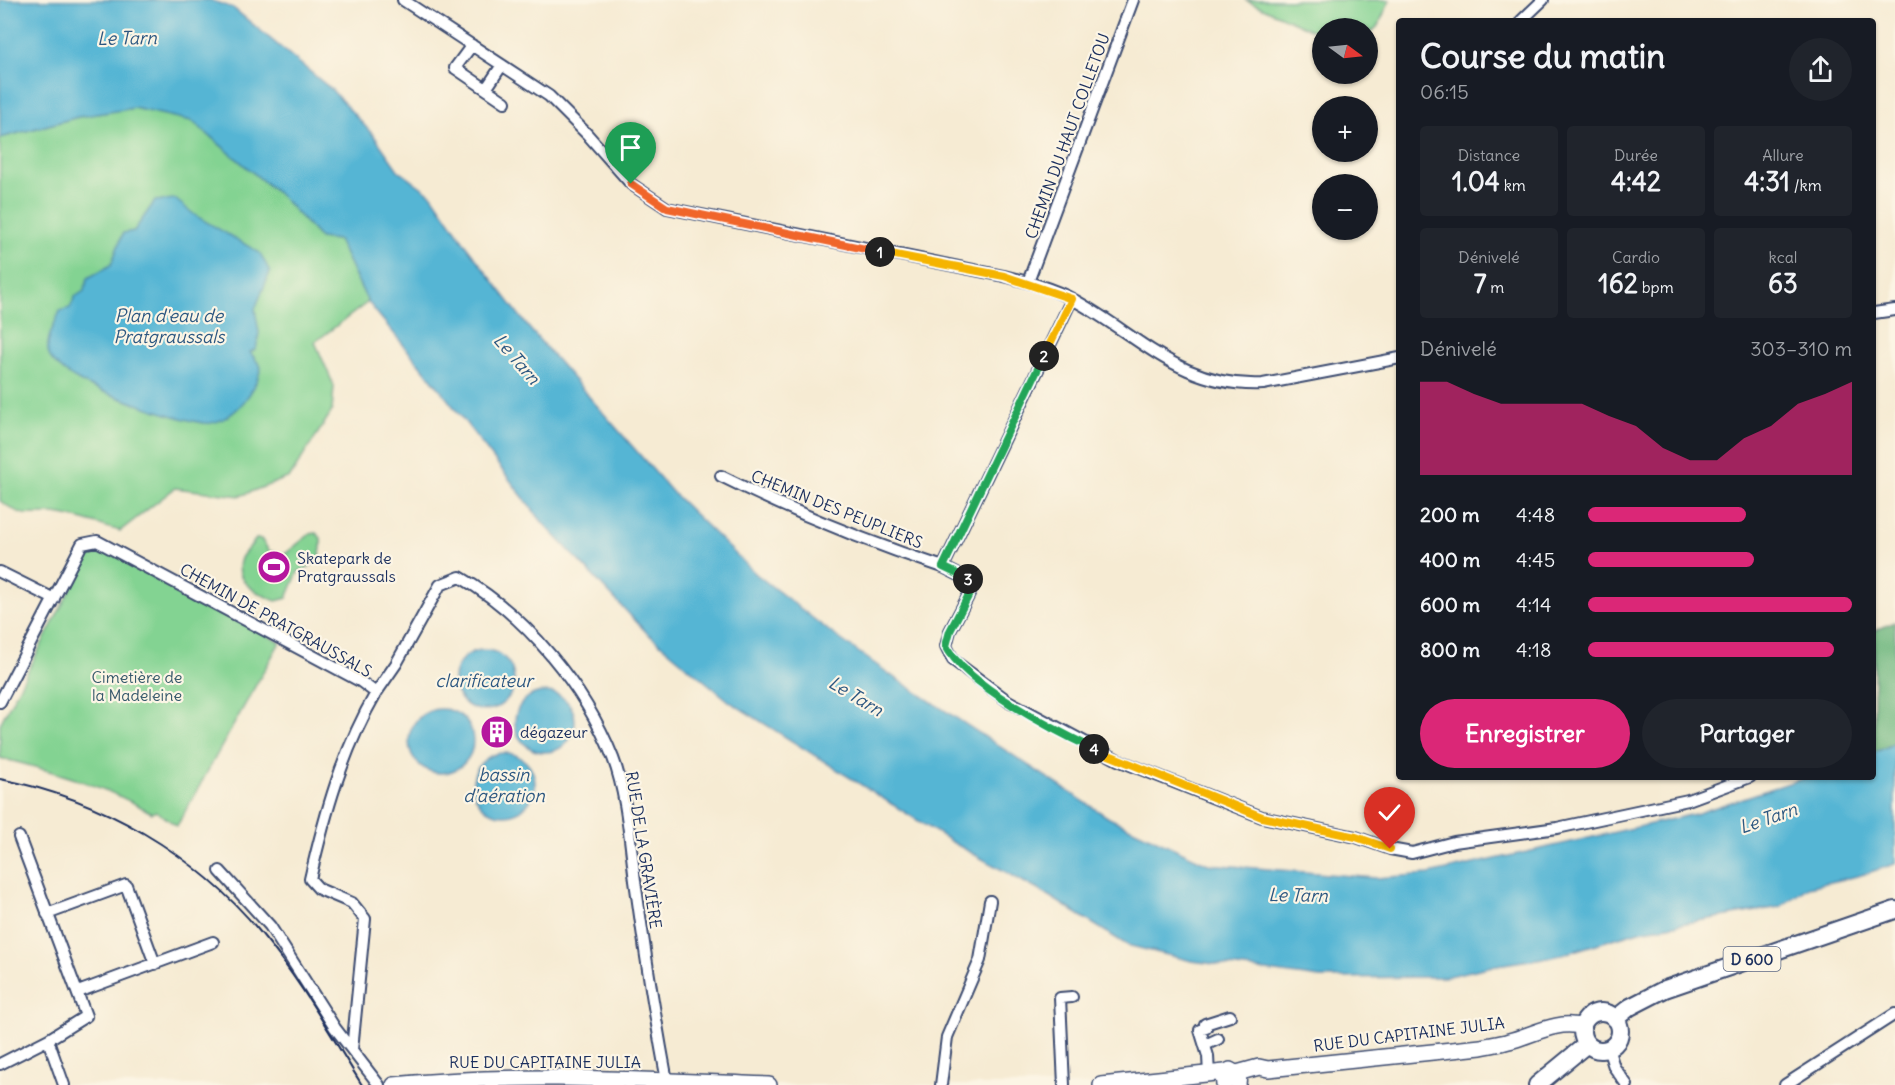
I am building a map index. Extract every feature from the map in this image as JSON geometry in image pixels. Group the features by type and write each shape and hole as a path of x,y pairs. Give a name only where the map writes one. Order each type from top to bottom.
{"main road":[{"name":"D 600","path":"1615,1019 1630,1007 1665,989 1895,910"},
{"path":"1599,1012 1615,1019 1619,1035 1608,1048 1597,1050 1587,1044 1582,1027 1589,1017 1599,1012"},
{"path":"1537,1085 1587,1044"}],"street":[{"path":"403,0 549,96 587,134 631,184 667,208 1028,282 1072,299 1178,367 1220,382 1263,384 1396,359"},
{"name":"CHEMIN DU HAUT COLLETOU","path":"1028,282 1133,0"},
{"path":"1524,18 1543,0"},
{"path":"472,45 455,68 505,102"},
{"path":"486,89 502,64"},
{"path":"943,567 1072,299"},
{"path":"1876,313 1895,310"},
{"name":"CHEMIN DES PEUPLIERS","path":"722,476 765,498 881,546 943,567 975,583 950,631 946,646 953,660 976,679 1008,701 1090,747 1280,823 1356,837 1390,849 1412,853 1454,842 1557,828 1688,800 1742,780"},
{"name":"CHEMIN DE PRATGRAUSSALS","path":"0,702 82,544 97,541 360,681 376,693 345,754 326,809 310,879 319,889 352,903 365,919 352,1050"},
{"path":"0,572 54,599"},
{"name":"RUE DE LA GRAVIÈRE","path":"376,693 396,664 440,585 460,577 533,635 553,656 598,726 614,760 624,806 651,998 667,1082"},
{"path":"0,1064 48,1040 86,1016 19,837"},
{"path":"220,871 270,926 352,1050 379,1085"},
{"path":"47,914 126,885 155,964"},
{"path":"941,1085 947,1037 980,960 990,901"},
{"path":"78,992 213,942"},
{"path":"1064,1085 1060,998 1072,997"},
{"path":"1785,1085 1895,1014"},
{"path":"1228,1078 1205,1045 1200,1030 1206,1028 1205,1024 1230,1016"},
{"name":"RUE DU CAPITAINE JULIA","path":"1101,1085 1228,1078 1259,1067 1268,1069 1481,1047 1508,1042 1559,1025 1573,1024 1582,1027"},
{"path":"1205,1045 1218,1039"},
{"path":"48,1040 64,1085"},
{"path":"1608,1048 1614,1067 1627,1085"},
{"name":"RUE DU CAPITAINE JULIA","path":"394,1085 459,1082 667,1082 769,1085"}],"green space":[{"path":"1245,0 1390,0 1378,26 1378,18 1312,18 1312,30"},
{"path":"134,108 192,121 282,197 320,238 338,240 368,302 315,342 334,386 332,411 290,477 240,496 175,488 120,531 69,516 21,513 0,501 0,138 78,117"},
{"name":"Skatepark de Pratgraussals","path":"316,533 321,538 319,557 314,563 298,572 287,598 276,601 255,591 244,581 239,567 241,558 256,539 261,539 269,551 285,554 310,534"},
{"name":"Cimetière de la Madeleine","path":"94,544 280,642 177,826 156,811 152,813 97,787 0,758 0,724"},
{"path":"1895,622 1895,743 1876,752 1876,630"}],"water":[{"name":"Le Tarn","path":"0,0 210,0 233,8 331,89 375,137 398,170 432,195 468,248 529,328 674,494 756,574 833,634 895,678 1109,818 1208,864 1376,878 1429,874 1695,814 1798,780 1876,780 1876,752 1895,743 1895,864 1858,876 1808,887 1780,907 1639,931 1557,956 1497,965 1444,977 1320,978 1192,961 1127,945 1049,896 952,842 730,702 647,633 543,523 439,388 368,302 338,240 320,238 282,197 192,121 134,108 78,117 0,138"},
{"name":"Plan d'eau de Pratgraussals","path":"175,199 196,216 260,253 270,272 255,309 259,333 256,349 250,352 261,367 255,385 237,409 211,423 165,413 86,384 57,365 48,350 51,333 60,311 70,308 75,297 84,291 88,278 111,265 123,233 134,231 155,201"},
{"name":"clarificateur","path":"484,650 501,655 509,663 514,680 509,697 501,705 484,710 467,705 459,697 454,680 459,663 467,655"},
{"name":"clarificateur","path":"539,692 551,692 562,697 570,705 575,722 573,734 562,747 551,752 539,752 528,747 520,739 515,728 515,716 520,705 528,697"},
{"name":"bassin d'aération","path":"435,709 447,709 464,718 471,729 473,741 471,753 464,764 447,773 435,773 423,768 414,759 409,747 409,735 414,723 423,714"},
{"name":"bassin d'aération","path":"498,753 510,753 526,762 533,772 535,784 533,796 526,806 510,815 498,815 487,810 478,801 473,790 473,778 478,767 487,758"}],"railway":[{"path":"0,779 38,788 110,815 144,834 207,878 235,904 289,969 362,1085"}],"place":[{"name":"Skatepark de Pratgraussals","path":"274,567"},
{"name":"dégazeur","path":"497,732"}],"route":[{"path":"631,184 667,208 1004,276 1040,286 1072,299 943,567 975,583 950,631 946,646 953,660 1008,701 1043,722 1118,760 1280,823 1356,837 1390,849"}]}
